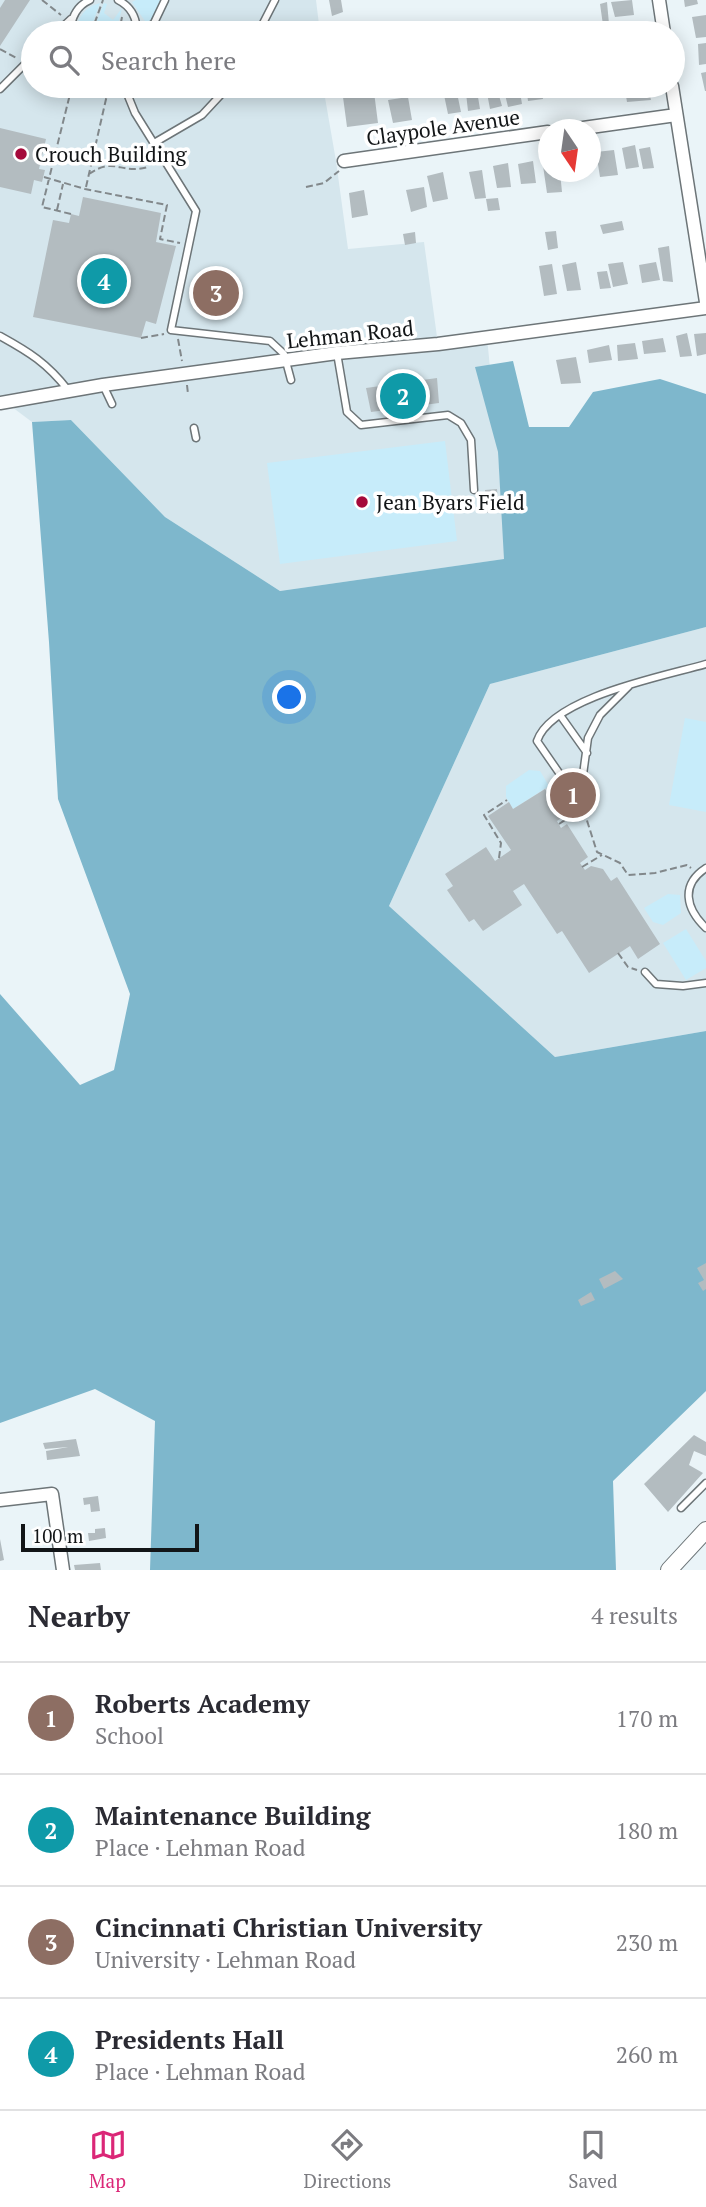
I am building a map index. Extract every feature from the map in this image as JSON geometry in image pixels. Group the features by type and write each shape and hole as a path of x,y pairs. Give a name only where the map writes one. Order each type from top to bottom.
{"street":[{"path":"659,0 662,21"},
{"path":"674,98 706,303"},
{"path":"601,126 676,115"},
{"name":"Claypole Avenue","path":"342,166 538,134"},
{"name":"Lehman Road","path":"0,403 103,384 438,344 706,308"},
{"path":"0,1500 52,1494 63,1570"},
{"path":"669,1570 706,1530"}],"lane":[{"path":"71,19 80,6 90,0"},
{"path":"118,0 125,4 136,21"},
{"path":"155,21 165,0"},
{"path":"264,21 275,0"},
{"path":"0,89 21,67"},
{"path":"129,98 135,113 196,211 171,330 270,341 280,348 287,360 291,380"},
{"path":"154,143 202,115 218,98"},
{"path":"0,336 38,357 54,371 68,390"},
{"path":"337,354 347,412 361,425 448,415 461,423 471,440 474,490"},
{"path":"103,384 112,404"},
{"path":"194,428 196,438"},
{"path":"629,686 600,715 588,738 582,782 573,785 564,780 537,741 541,730 560,715 601,693 706,664"},
{"path":"560,715 587,753"},
{"path":"706,868 697,874 688,901 691,911 706,928"},
{"path":"645,972 656,984 682,986 706,983"},
{"path":"681,1508 706,1483"}],"path":[{"path":"43,0 63,17"},
{"path":"46,4 48,0"},
{"path":"95,21 103,0"},
{"path":"0,49 21,61"},
{"path":"69,98 42,207 71,214"},
{"path":"85,189 106,98"},
{"path":"88,175 108,164 123,169 137,170 148,167"},
{"path":"306,187 324,183 342,166"},
{"path":"44,177 85,189 167,205 160,239 189,245"},
{"path":"57,211 63,183"},
{"path":"177,332 183,365"},
{"path":"141,338 165,334"},
{"path":"186,382 188,394"},
{"path":"499,858 501,843 484,815 507,800"},
{"path":"559,824 583,808 597,852 620,863 628,875 655,873 687,865 694,871"},
{"path":"582,867 603,854"},
{"path":"618,953 628,967 645,972"}],"shaded area":[{"path":"0,0 316,0 319,21 21,21 21,98 325,98 348,249 424,242 438,344 487,337 505,559 280,591 165,517 71,420 32,422 0,398"},
{"path":"160,0 152,21 145,21 132,2"},
{"path":"100,3 93,21 79,21 83,14"},
{"path":"104,3 107,4 104,13 113,20 122,8 119,21 97,21"},
{"path":"513,361 529,427 569,427 593,392 660,379 706,394 706,627 490,684 389,906 555,1057 706,1031 706,1391 613,1481 616,1570 150,1570 155,1421 95,1389 0,1423 0,994 80,1085 114,1070 130,994 58,799 32,422 71,420 165,517 280,591 504,559 498,452 475,367"},
{"name":"Jean Byars Field","path":"445,441 457,541 280,564 267,463"},
{"path":"706,627 706,1031 555,1057 389,906 490,684"},
{"path":"685,718 706,722 706,812 669,805"},
{"path":"529,770 540,771 549,786 513,809 506,797 506,786"},
{"path":"668,894 680,895 681,913 663,925 653,922 644,908"},
{"path":"686,929 706,961 706,968 686,980 663,943"}],"building":[{"path":"5,0 30,0 0,46 0,8"},
{"path":"329,0 341,0 343,12 332,16"},
{"path":"632,0 634,15 615,17 611,2"},
{"path":"684,0 697,0 698,4 685,7"},
{"path":"607,2 609,21 602,21 600,4"},
{"path":"706,15 706,37 696,38 692,17"},
{"path":"706,43 706,64 699,65 698,44"},
{"path":"706,72 706,91 705,91 701,73"},
{"path":"343,98 375,98 378,123 347,127"},
{"path":"408,98 412,120 393,123 388,100"},
{"path":"445,98 458,98 461,112 448,114"},
{"path":"467,98 478,98 480,109 468,111"},
{"path":"488,98 500,98 502,106 490,109"},
{"path":"506,98 521,98 522,104 508,107"},
{"path":"626,98 651,100 627,102"},
{"name":"Crouch Building","path":"0,128 46,139 39,169 45,170 42,182 34,180 31,194 0,187"},
{"path":"635,145 639,167 626,169 622,148"},
{"path":"650,147 654,168 643,169 639,149"},
{"path":"614,150 618,175 601,177 601,151"},
{"path":"533,161 536,183 521,184 518,164"},
{"path":"508,163 511,187 497,188 493,166"},
{"path":"482,170 486,198 475,199 469,172"},
{"path":"443,172 448,199 433,202 427,176"},
{"path":"545,182 561,182 562,192 547,193"},
{"path":"424,187 427,207 411,212 406,190"},
{"path":"364,190 368,215 352,218 349,193"},
{"path":"83,197 161,213 156,242 176,246 156,324 146,321 141,338 33,317 53,220 69,223 71,214 79,216"},
{"path":"498,198 500,210 488,211 486,199"},
{"path":"622,221 624,230 603,234 600,225"},
{"path":"556,231 558,248 548,250 545,232"},
{"path":"415,232 416,243 405,245 403,234"},
{"path":"669,246 673,282 663,281 658,248"},
{"path":"576,262 581,290 567,291 562,265"},
{"path":"623,262 628,284 613,287 608,264"},
{"path":"656,262 660,280 642,283 639,265"},
{"path":"552,264 557,294 544,296 539,266"},
{"path":"607,271 611,288 600,289 597,272"},
{"path":"687,333 692,356 680,357 676,336"},
{"path":"706,333 706,354 697,356 694,334"},
{"path":"663,338 666,352 644,354 642,341"},
{"path":"635,343 638,359 618,361 617,345"},
{"path":"609,345 612,360 589,363 587,350"},
{"path":"576,357 581,383 561,384 556,360"},
{"path":"437,378 439,403 371,412 366,388"},
{"path":"497,489 499,512 487,513 485,490"},
{"path":"545,789 563,817 557,821 561,828 567,824 588,857 580,863 585,870 591,866 603,869 611,881 617,877 660,944 638,959 630,946 589,973 562,931 557,934 524,884 513,891 522,905 483,931 474,919 469,922 447,890 453,886 445,874 486,847 495,861 511,850 488,816 509,802 513,809"},
{"path":"706,1263 706,1289 703,1291 698,1283 704,1280 697,1268"},
{"path":"615,1271 623,1279 604,1289 599,1279"},
{"path":"591,1292 595,1300 581,1306 578,1300"},
{"path":"694,1435 706,1442 706,1456 694,1451 689,1465 703,1473 668,1512 644,1484"},
{"path":"76,1439 80,1456 47,1460 46,1451 68,1447 45,1449 43,1443"},
{"path":"98,1496 100,1511 91,1512 90,1504 84,1505 83,1498"},
{"path":"105,1528 106,1538 89,1541 88,1533"},
{"path":"0,1539 4,1560 0,1561"},
{"path":"100,1563 101,1570 75,1570 74,1565"}],"place":[{"name":"Crouch Building","path":"21,154"},
{"name":"Presidents Hall","path":"104,281"},
{"name":"Cincinnati Christian University","path":"216,293"},
{"name":"Maintenance Building","path":"403,396"},
{"name":"Jean Byars Field","path":"362,502"},
{"name":"Roberts Academy","path":"573,795"}]}
